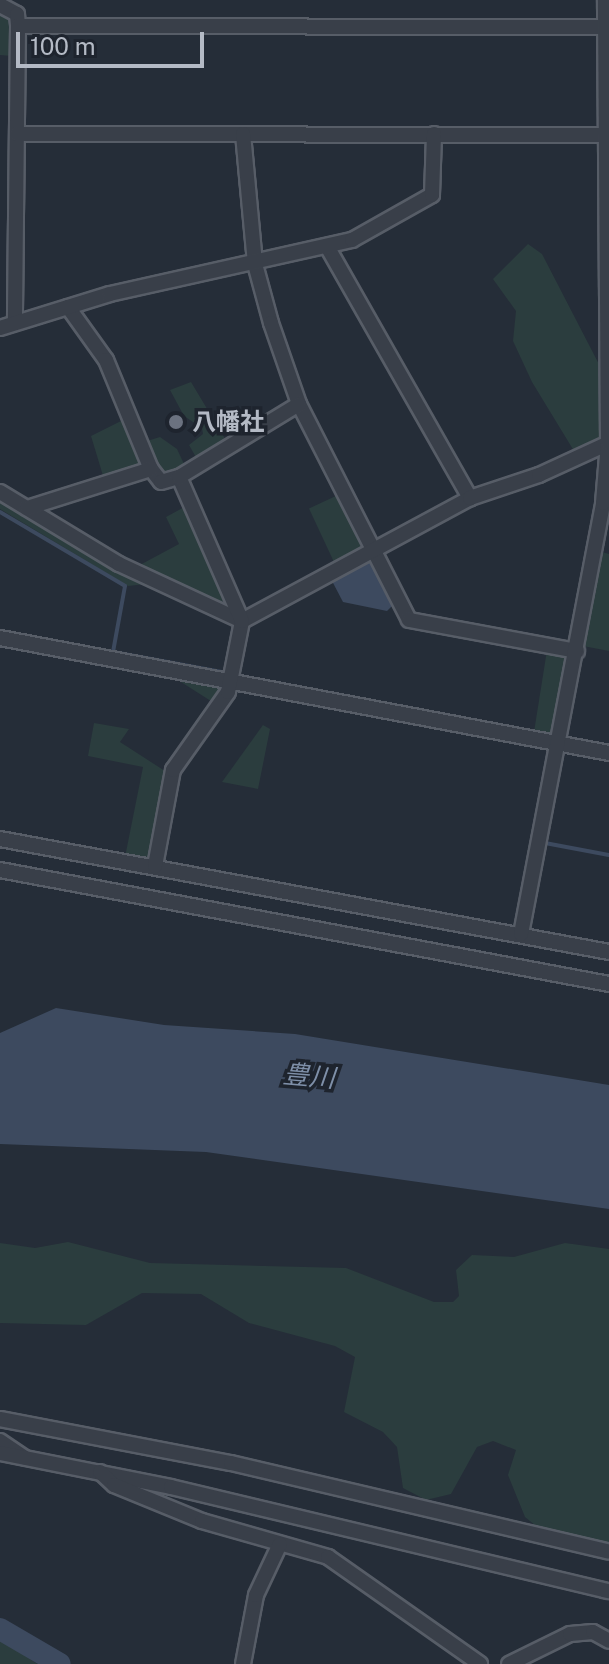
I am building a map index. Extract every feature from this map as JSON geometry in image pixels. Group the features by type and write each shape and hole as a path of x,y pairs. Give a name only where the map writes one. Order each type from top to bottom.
{"street":[{"path":"521,934 577,651 603,546 608,443 605,0"},
{"path":"0,5 17,14 18,26 15,323"},
{"path":"18,26 607,27"},
{"path":"17,134 607,135"},
{"path":"243,134 255,264 299,404 371,551 409,620 577,651"},
{"path":"0,328 68,307 328,248 432,195 434,134"},
{"path":"0,163 17,164"},
{"path":"328,248 470,498"},
{"path":"68,307 112,371 151,469 161,482 179,477 299,404"},
{"path":"242,621 470,498 539,475 608,443"},
{"path":"27,508 151,469"},
{"path":"155,866 175,764 232,682 242,621 179,477"},
{"path":"0,492 119,564 242,621"},
{"path":"0,638 609,753"},
{"path":"0,839 609,952"},
{"path":"0,870 609,984"},
{"path":"0,1419 231,1463 609,1552"},
{"path":"0,1441 24,1457"},
{"path":"0,1453 99,1471 609,1591"},
{"path":"99,1471 114,1485 202,1521 328,1557 480,1664"},
{"path":"243,1664 256,1595 280,1544"},
{"path":"509,1664 570,1634 593,1632 609,1641"}],"shaded area":[{"path":"0,9 11,20 12,56 0,55"},
{"path":"528,244 542,254 603,372 604,435 574,451 532,382 513,341 516,311 493,279"},
{"path":"191,382 227,442 197,459 189,445 203,434 202,428 184,416 170,390"},
{"path":"129,417 146,466 104,479 91,436"},
{"path":"160,437 177,449 185,466 168,473 154,467 147,441"},
{"path":"338,495 364,550 335,564 309,509"},
{"path":"0,496 155,583 128,586 0,509"},
{"path":"188,505 237,614 138,566 179,544 166,517"},
{"path":"602,552 609,554 609,651 583,646"},
{"path":"547,650 571,654 557,738 534,734"},
{"path":"170,675 225,685 214,703"},
{"path":"94,723 129,729 120,742 168,773 151,861 125,857 143,767 88,756"},
{"path":"263,725 270,729 258,789 222,782"},
{"path":"68,1242 150,1263 346,1268 434,1302 453,1302 459,1296 456,1270 472,1255 514,1257 565,1243 609,1249 609,1544 541,1530 525,1517 508,1475 516,1450 493,1441 477,1447 451,1494 426,1500 403,1488 397,1447 383,1432 344,1412 355,1357 335,1346 249,1323 201,1294 142,1293 86,1325 0,1323 0,1243 35,1248"},
{"path":"0,1639 36,1663 38,1664 0,1664"}],"water":[{"path":"369,561 393,605 387,611 343,602 332,581"},
{"name":"豊川","path":"56,1008 164,1025 295,1034 609,1085 609,1209 206,1152 0,1144 0,1033"}],"waterway":[{"path":"0,512 125,586 113,652 227,673"},
{"path":"545,843 609,855"},
{"path":"0,1629 60,1664"}],"place":[{"name":"八幡社","path":"176,422"}]}
